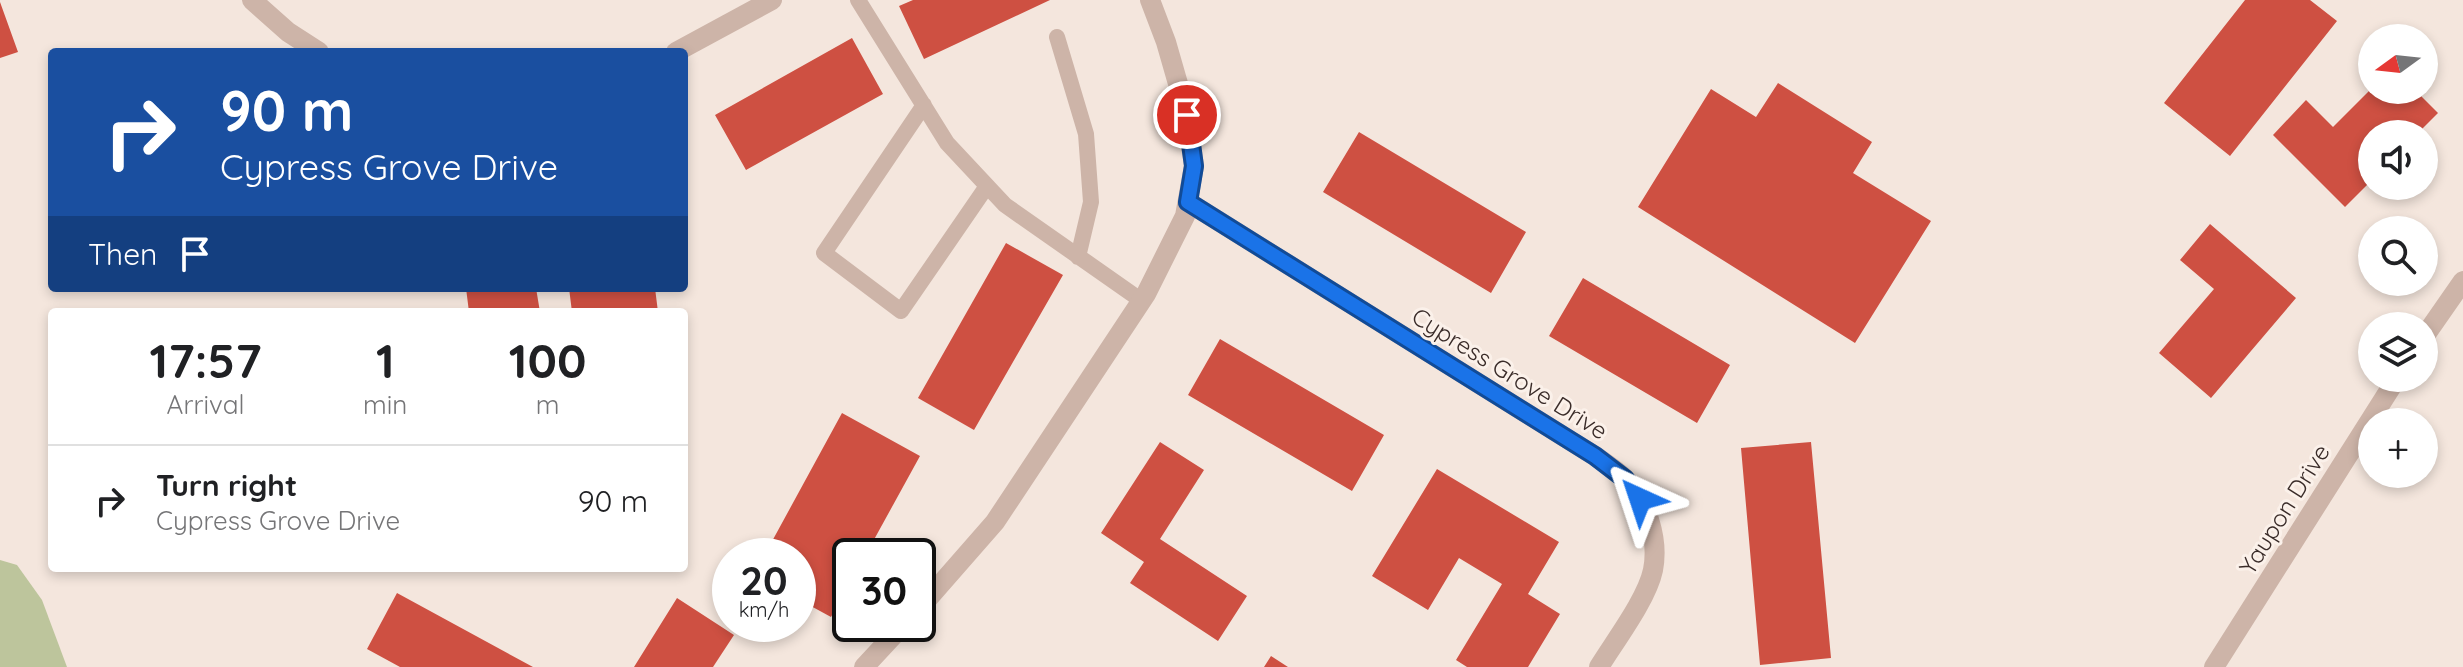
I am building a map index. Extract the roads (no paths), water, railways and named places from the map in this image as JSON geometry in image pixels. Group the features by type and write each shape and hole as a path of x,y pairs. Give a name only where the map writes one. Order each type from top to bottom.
{"street":[{"path":"252,0 288,32 313,48"},
{"path":"683,48 772,0"},
{"path":"936,589 995,522 1142,301 1185,216 1194,166 1187,115 1150,0"},
{"name":"Cypress Grove Drive","path":"1188,202 1595,456 1625,479 1640,499 1651,522 1653,570 1646,591 1599,667"},
{"path":"2438,317 2463,281"},
{"name":"Yaupon Drive","path":"2214,667 2388,392"},
{"path":"864,667 887,642"}],"lane":[{"path":"858,0 947,143 987,186 1005,205 1142,301"},
{"path":"1057,37 1086,134 1091,202 1078,257"},
{"path":"924,105 824,253 901,311 987,186"}]}
